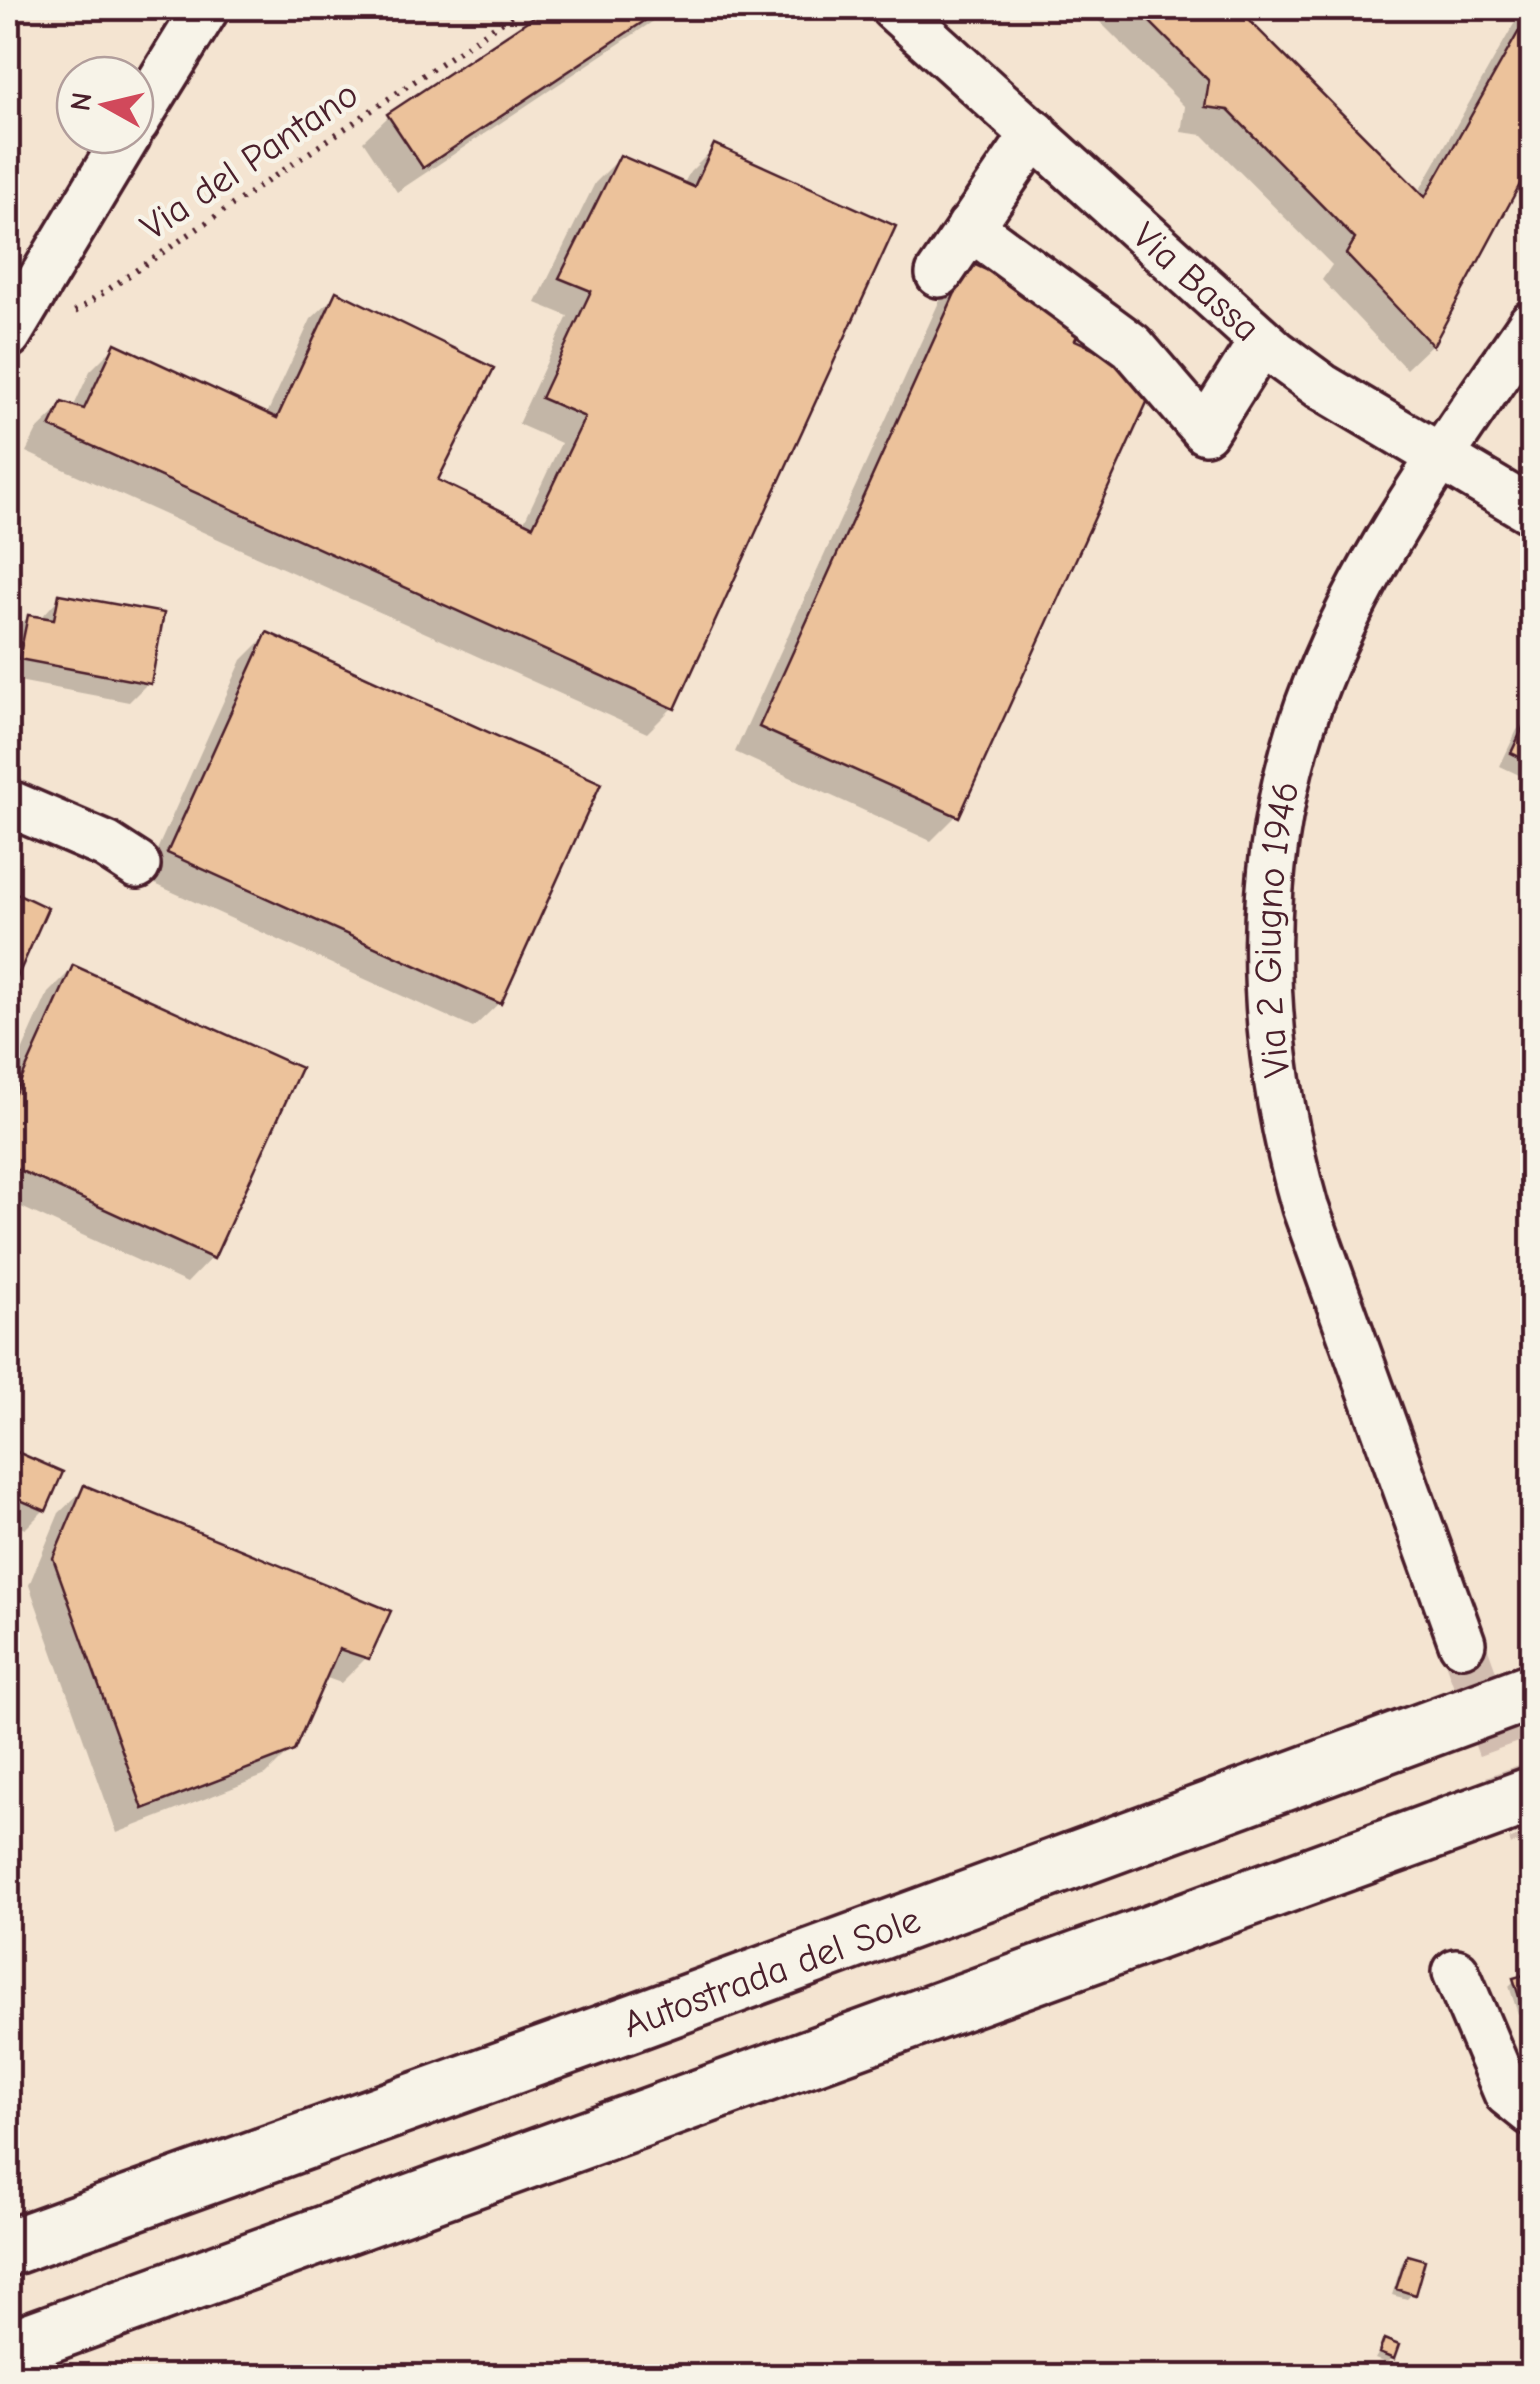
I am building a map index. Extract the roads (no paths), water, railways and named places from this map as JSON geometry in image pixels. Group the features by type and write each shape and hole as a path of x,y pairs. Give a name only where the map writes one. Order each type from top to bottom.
{"highway":[{"name":"Autostrada del Sole","path":"8,2248 1532,1691"},
{"path":"8,2348 1532,1796"}],"street":[{"path":"155,91 206,8"},
{"name":"Via Bassa","path":"894,8 1262,341 1321,386 1532,511"},
{"path":"939,274 1035,132"},
{"path":"8,334 21,284 114,155"},
{"path":"970,228 1132,346 1205,431 1262,341"},
{"name":"Via 2 Giugno 1946","path":"1462,1643 1305,1208 1280,1106 1270,1041 1266,963 1274,856 1288,776 1318,678 1356,600 1440,458 1532,323"},
{"path":"8,802 106,845 137,865"},
{"path":"1456,1972 1507,2093 1532,2114"}],"tunnel":[{"path":"1462,1643 1532,1837"}]}
